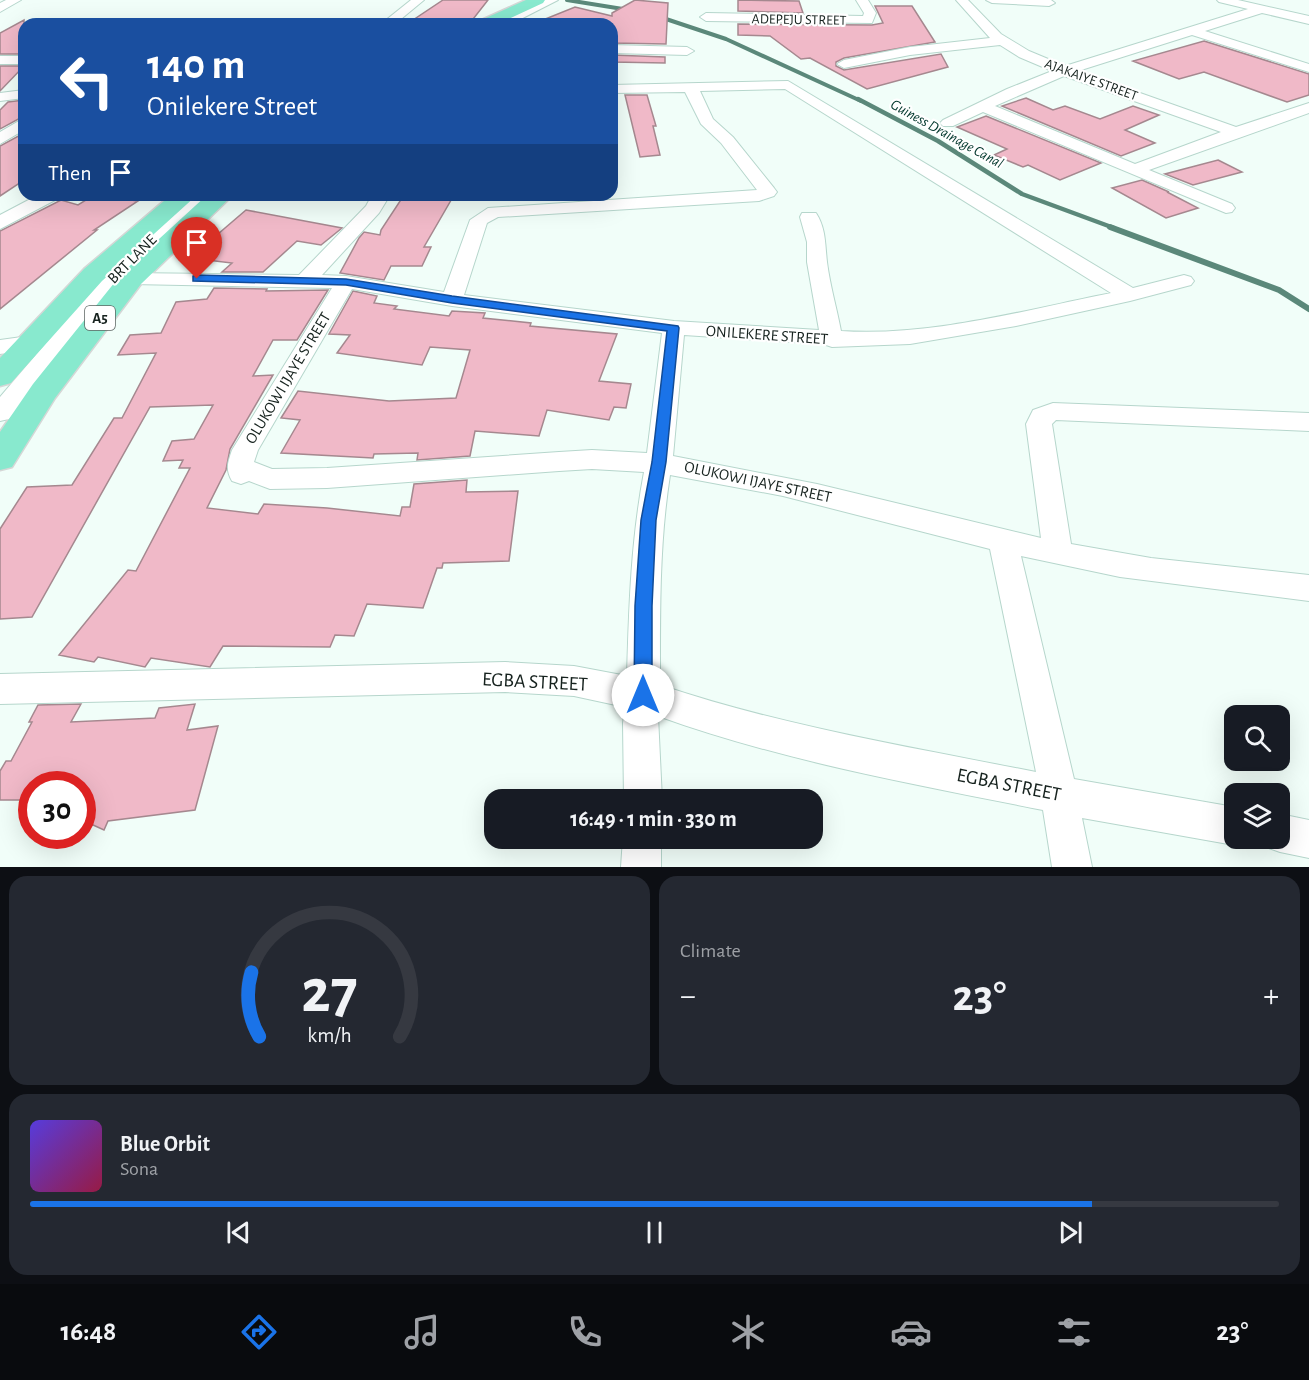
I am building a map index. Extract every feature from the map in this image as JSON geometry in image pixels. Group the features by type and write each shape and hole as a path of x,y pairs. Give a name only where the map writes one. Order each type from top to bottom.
{"highway":[{"path":"502,18 548,2"},
{"path":"525,18 548,2"},
{"name":"A5","path":"0,376 93,275 178,201"},
{"name":"A5","path":"0,458 45,391 132,278 215,201"}],"street":[{"path":"0,8 15,0"},
{"path":"395,18 418,0"},
{"name":"ADEPEJU STREET","path":"706,17 754,15 868,20 870,14 862,0"},
{"name":"AJAKAIYE STREET","path":"962,0 986,28 1002,41 1064,71 1236,132"},
{"path":"992,0 1049,3"},
{"path":"1223,0 1309,20"},
{"path":"514,18 548,2"},
{"path":"948,123 1064,71 1262,9"},
{"path":"1193,30 1309,68"},
{"path":"844,64 918,50 1002,41"},
{"path":"618,49 687,51"},
{"path":"0,60 18,60"},
{"path":"618,89 788,85 1130,295"},
{"path":"618,200 759,196 768,192 727,140 706,121 691,88"},
{"path":"0,97 18,95"},
{"path":"983,106 1226,208"},
{"path":"1133,170 1309,108"},
{"path":"0,139 18,127"},
{"path":"0,224 40,201"},
{"name":"BRT LANE","path":"0,413 85,308 135,254 195,201"},
{"path":"306,280 373,209 378,201"},
{"path":"452,300 479,220 494,212 589,201"},
{"path":"809,217 816,242 817,262 832,340"},
{"name":"ONILEKERE STREET","path":"132,278 346,282 452,300 674,328 832,340 910,337 1016,319 1184,281"},
{"name":"OLUKOWI IJAYE STREET","path":"346,282 245,450 240,464 241,474 251,471 270,479 327,478 527,465 558,460 607,458 659,462 739,476 862,504 1058,554 1154,570 1309,588"},
{"path":"643,789 640,723 643,695 645,564 674,328"},
{"path":"0,347 28,343"},
{"path":"1058,554 1039,424 1042,416 1053,411 1309,422"},
{"path":"1003,540 1059,795 1072,867"},
{"name":"EGBA STREET","path":"0,689 505,678 573,681 643,695 715,720 819,747 1059,795 1224,824"},
{"path":"1290,835 1309,839"},
{"path":"641,867 642,849"}],"building":[{"path":"443,0 488,0 474,18 416,18"},
{"path":"635,0 668,3 666,44 618,43 618,18 548,18 575,7 612,16 612,13"},
{"path":"738,0 799,1 803,13 738,11"},
{"path":"875,6 912,6 935,42 844,58 836,62 836,66 844,70 941,54 948,67 867,89 810,58 801,59 770,36 738,35 738,24 872,25 883,23"},
{"path":"18,23 18,54 0,54 0,33"},
{"path":"1204,41 1309,74 1309,95 1287,102 1204,72 1179,79 1133,61"},
{"path":"618,55 665,57 665,63 618,62"},
{"path":"0,66 18,66 18,72 0,91"},
{"path":"625,95 647,95 656,126 653,126 660,155 640,157"},
{"path":"1026,98 1053,110 1065,106 1100,119 1133,106 1159,115 1125,130 1155,143 1121,156 1002,106"},
{"path":"18,101 18,119 0,129 0,110 8,102"},
{"path":"986,116 1101,163 1060,180 1028,165 1023,167 994,155 1007,149 957,127"},
{"path":"18,136 18,184 0,196 0,146"},
{"path":"1218,160 1242,172 1193,185 1165,174"},
{"path":"1142,180 1198,208 1166,218 1112,188"},
{"path":"59,201 78,205 84,201 138,201 94,230 97,230 0,309 0,231"},
{"path":"400,201 451,201 424,247 431,247 422,266 391,266 384,280 340,273 364,232 380,235"},
{"path":"246,210 342,228 321,245 297,241 263,272 222,272 232,263 190,258"},
{"path":"214,288 267,289 266,291 328,290 297,340 273,340 253,376 273,375 230,449 226,470 207,508 258,514 264,504 400,516 402,507 410,507 414,484 467,480 466,492 518,491 509,561 443,563 442,568 437,568 423,608 367,604 354,636 335,635 330,647 223,646 210,667 151,658 145,667 98,657 94,662 59,655 128,570 136,571 190,468 179,468 183,460 163,461 172,441 194,439 213,405 150,407 32,617 0,619 0,529 27,487 72,485 114,418 122,418 156,353 118,355 130,335 161,333 176,302 207,299"},
{"path":"353,291 377,296 374,303 397,306 394,309 449,316 452,311 485,313 483,318 531,323 530,326 617,334 599,381 631,384 626,408 614,407 609,420 547,410 539,436 475,431 470,456 417,460 418,453 374,454 373,458 281,453 300,420 281,418 298,391 389,401 456,398 470,350 430,347 422,365 337,353 350,335 329,334"},
{"path":"81,704 71,722 155,718 159,708 195,704 187,730 218,726 195,810 108,821 104,830 96,826 96,771 18,771 18,800 0,800 0,771 6,761 11,761 32,722 29,722 38,705"}],"waterway":[{"name":"Guiness Drainage Canal","path":"567,0 629,10"},
{"name":"Guiness Drainage Canal","path":"660,17 726,39 861,101"},
{"name":"Guiness Drainage Canal","path":"858,99 938,141 1022,194 1114,228"},
{"name":"Guiness Drainage Canal","path":"1110,227 1279,290 1309,309"}],"route":[{"path":"197,279 346,282 452,300 674,328 645,564 643,695"}]}
